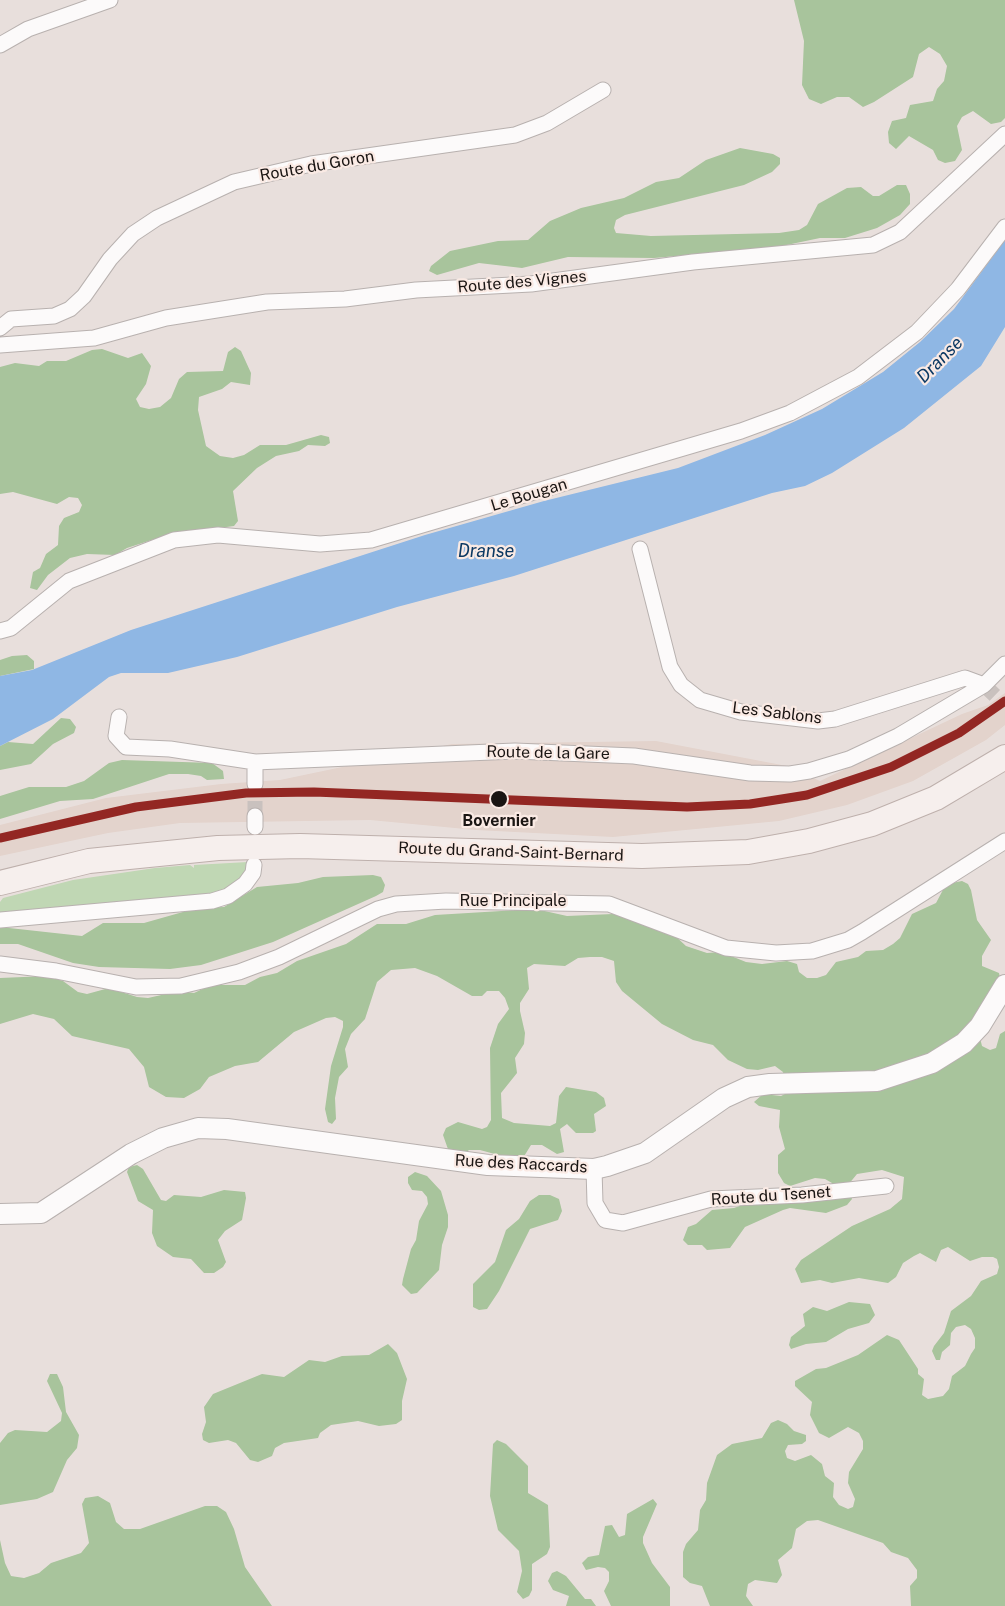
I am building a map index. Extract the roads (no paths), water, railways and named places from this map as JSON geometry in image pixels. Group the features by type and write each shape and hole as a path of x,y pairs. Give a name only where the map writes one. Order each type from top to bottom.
{"main road":[{"name":"Route du Grand-Saint-Bernard","path":"0,883 89,861 218,848 310,846 642,856 748,852 809,841 872,824 936,798 1005,757"}],"street":[{"path":"0,45 28,29 110,0"},
{"name":"Route du Goron","path":"0,328 11,319 54,316 70,309 84,296 110,259 133,234 157,218 234,182 311,164 515,135 548,123 603,90"},
{"name":"Route des Vignes","path":"0,345 94,338 166,318 267,302 345,299 416,290 514,286 693,262 873,245 892,237 908,225 1005,134"},
{"name":"Le Bougan","path":"0,632 11,628 69,581 174,540 218,535 320,544 371,540 773,420 843,386 917,332 958,290 1005,227"},
{"name":"Les Sablons","path":"640,549 669,667 681,685 700,700 741,712 818,721 835,719 965,678 984,685"},
{"path":"984,685 1005,663"},
{"name":"Route de la Gare","path":"119,717 116,736 126,747 170,749 255,762 515,751 624,756 750,773 790,774 809,771 871,749 918,725 984,685"},
{"path":"255,762 255,784"},
{"name":"Rue Principale","path":"0,964 47,969 136,987 181,986 239,972 269,961 378,909 396,904 446,901 609,904 726,948 794,953 831,946 848,940 1005,841"},
{"path":"0,920 212,901 228,896 244,884 253,873 254,865"},
{"name":"Rue des Raccards","path":"0,1214 41,1213 130,1154 164,1138 198,1128 227,1129 488,1165 594,1168 617,1164 645,1153 724,1098 748,1087 877,1082 932,1063 964,1043 980,1026 1005,985"},
{"name":"Route du Tsenet","path":"594,1168 595,1203 605,1220 623,1223 711,1199 802,1195 886,1186"}],"water":[{"name":"Dranse","path":"1005,240 1005,327 981,366 904,428 832,473 805,486 772,493 514,576 397,607 237,657 168,673 121,673 109,677 53,719 0,746 0,676 32,670 131,630 425,535 544,501 678,468 765,435 822,409 883,372 920,342 954,309"}],"tunnel":[{"path":"984,685 1005,705"},
{"path":"255,784 255,816"}],"place":[{"name":"Bovernier","path":"499,799"}]}
